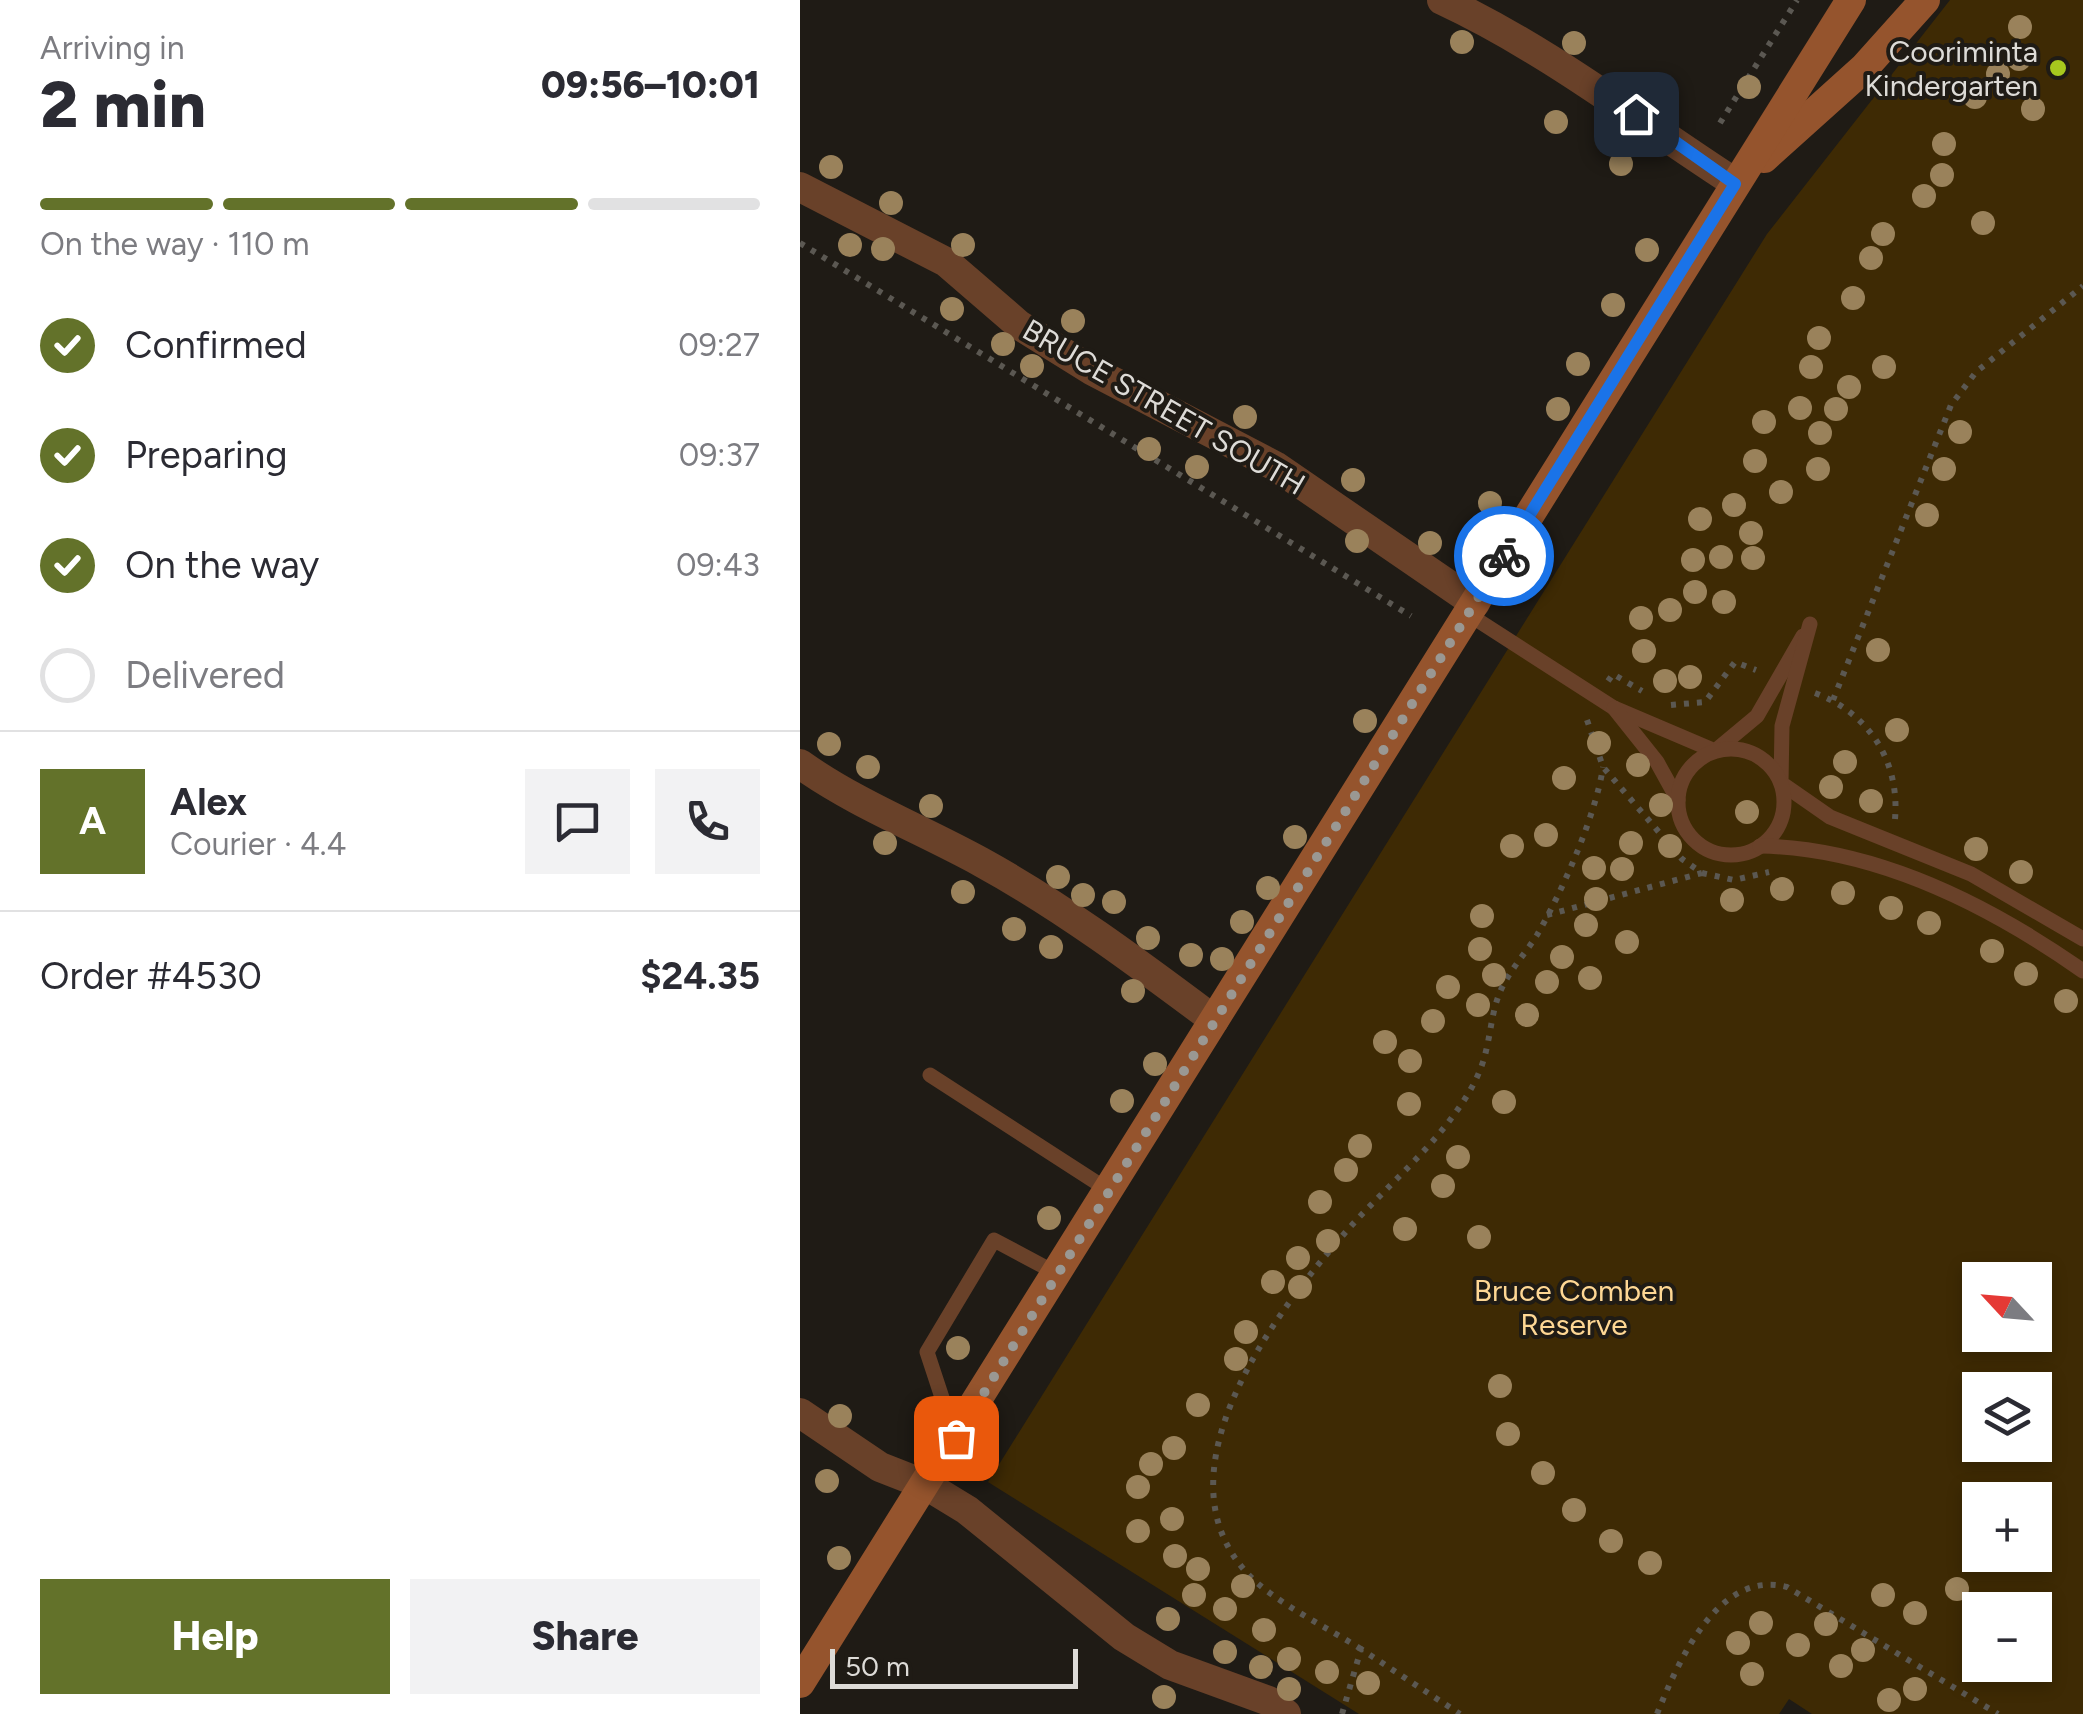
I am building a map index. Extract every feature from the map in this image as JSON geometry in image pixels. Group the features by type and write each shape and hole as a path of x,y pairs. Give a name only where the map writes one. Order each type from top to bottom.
{"main road":[{"path":"800,1684 1851,0"},
{"path":"1735,184 1864,68 1925,0"}],"street":[{"path":"1442,0 1499,29 1636,114 1735,184"},
{"name":"BRUCE STREET SOUTH","path":"800,187 946,262 1019,325 1093,371 1276,466 1472,608"},
{"path":"800,764 850,796 1009,878 1115,945 1214,1020"},
{"path":"800,1414 880,1467 926,1484 993,1529 1124,1636 1170,1665 1269,1701 1286,1714"}],"lane":[{"path":"1472,608 1614,708 1715,751 1747,751 1773,769 1781,783 1830,817 1971,874 2083,939"},
{"path":"1678,800 1689,770 1756,716 1810,624 1782,726 1781,818 1760,846"},
{"path":"1614,708 1657,762 1678,800 1680,816 1698,844 1729,855 1760,846 1832,853 1944,891 2024,933 2083,971"},
{"path":"930,1074 1108,1190"},
{"path":"956,1438 927,1358 931,1343 994,1240 1056,1273"}],"path":[{"path":"1720,123 1797,0"},
{"path":"800,243 1411,616"},
{"path":"1833,700 1951,405 1988,361 2083,286"},
{"path":"1584,719 1603,767 1682,859 1702,873 1734,880 1782,868"},
{"path":"1460,1714 1245,1571 1224,1534 1212,1478 1220,1434 1239,1388 1285,1308 1345,1233 1425,1150 1467,1096 1486,1054 1500,991 1547,915 1598,799 1603,767"},
{"path":"1547,915 1702,873"},
{"path":"1656,1714 1697,1633 1744,1587 1765,1581 1786,1587 1998,1714"},
{"path":"1342,1714 1361,1649"}],"green space":[{"name":"Bruce Comben Reserve","path":"1950,0 2083,0 2083,1714 1812,1714 1789,1699 1779,1714 1359,1714 988,1482 1767,234"}],"way so far":[{"path":"956,1438 1504,556"}],"place":[{"name":"Cooriminta Kindergarten","path":"2058,68"}],"route":[{"path":"1504,556 1735,184 1636,114"}]}
